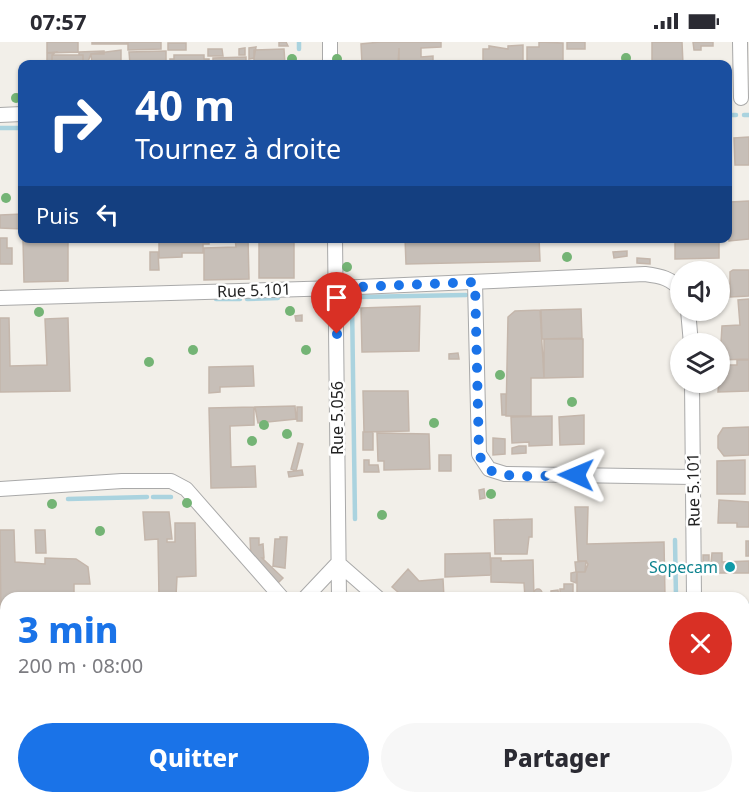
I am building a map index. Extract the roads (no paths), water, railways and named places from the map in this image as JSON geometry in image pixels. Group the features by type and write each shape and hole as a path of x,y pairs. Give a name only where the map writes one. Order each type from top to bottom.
{"street":[{"path":"330,42 330,60"},
{"path":"739,98 740,42"},
{"path":"0,115 18,114"},
{"name":"Rue 5.056","path":"335,243 339,592"},
{"name":"Rue 5.101","path":"0,298 337,288 645,273 670,281"},
{"path":"475,282 479,454 489,469 505,474 693,477"},
{"name":"Rue 5.101","path":"692,393 694,592"},
{"path":"0,489 122,481 171,481 186,489 277,592"},
{"path":"311,592 338,563 371,592"}],"waterway":[{"path":"299,42 299,49"},
{"path":"744,115 749,115"},
{"path":"0,128 18,128"},
{"path":"355,519 352,301 357,297 466,295"},
{"path":"247,299 278,298"},
{"path":"216,299 240,299"},
{"path":"68,499 147,497"},
{"path":"153,497 171,497"},
{"path":"675,540 676,592"}],"place":[{"name":"Sopecam","path":"730,567"}]}
